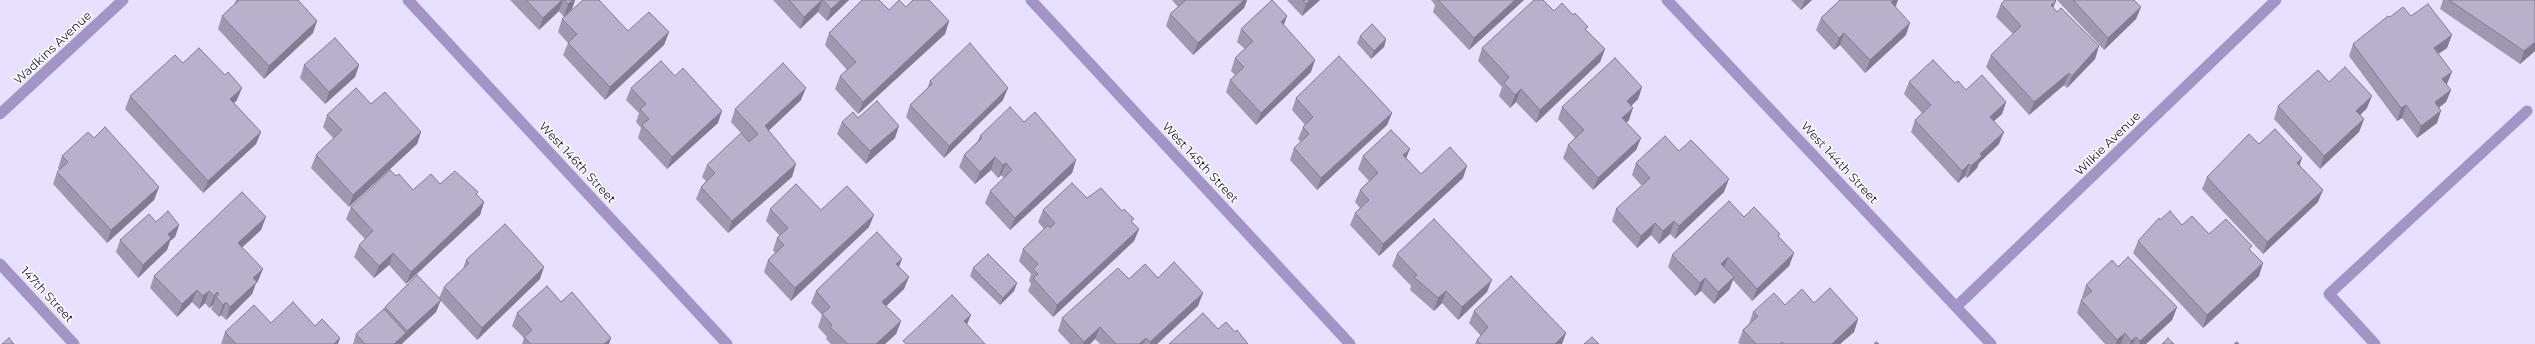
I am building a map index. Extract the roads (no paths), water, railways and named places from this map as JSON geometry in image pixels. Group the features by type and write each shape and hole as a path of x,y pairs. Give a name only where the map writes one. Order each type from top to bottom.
{"street":[{"name":"Wadkins Avenue","path":"0,114 123,0"},
{"name":"West 146th Street","path":"408,0 727,344"},
{"name":"West 145th Street","path":"1031,0 1350,344"},
{"name":"West 144th Street","path":"1667,0 1957,306 1991,344"},
{"name":"Wilkie Avenue","path":"1957,306 2276,0"},
{"path":"2375,344 2329,294 2527,111"},
{"name":"147th Street","path":"0,264 74,344"}]}
